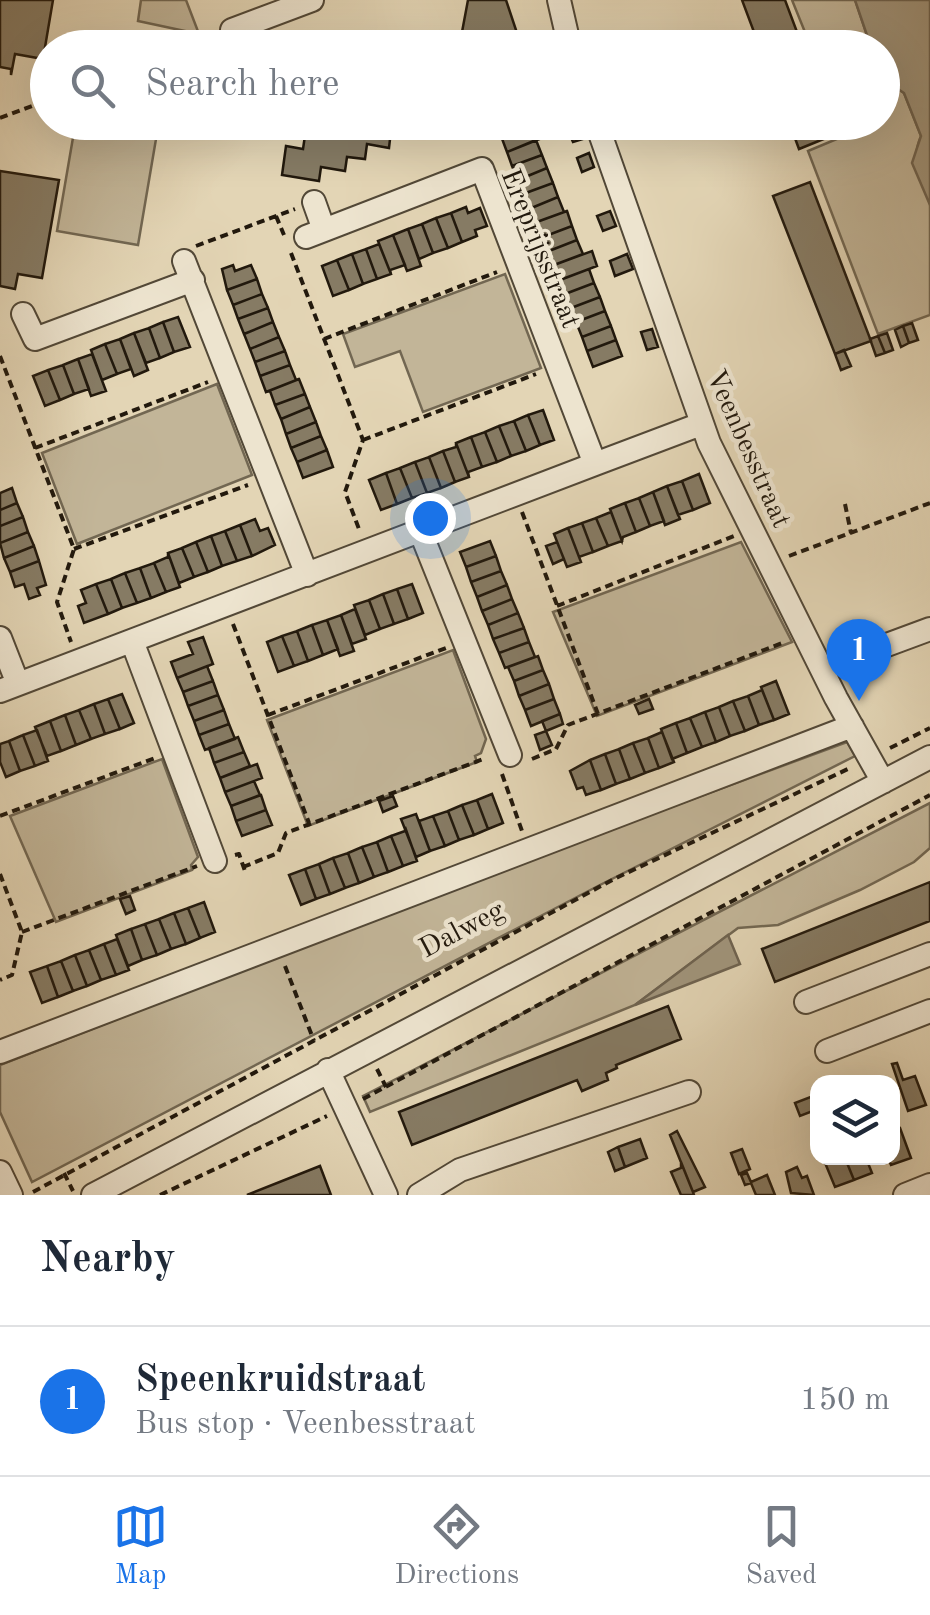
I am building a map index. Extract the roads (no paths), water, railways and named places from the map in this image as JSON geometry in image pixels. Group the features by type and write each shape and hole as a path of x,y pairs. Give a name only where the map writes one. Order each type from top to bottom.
{"street":[{"path":"232,30 312,0"},
{"path":"559,0 566,30"},
{"name":"Veenbesstraat","path":"602,140 701,424 804,635 883,782"},
{"name":"Ereprijsstraat","path":"314,202 315,233 482,168 595,464"},
{"path":"23,314 35,340 189,270 308,575"},
{"path":"0,638 9,688 701,424"},
{"path":"421,533 506,761"},
{"path":"822,669 930,629"},
{"path":"132,641 216,861"},
{"path":"0,1052 852,726"},
{"path":"92,1195 930,757"},
{"path":"806,1002 930,954"},
{"path":"827,1050 930,1011"},
{"path":"328,1070 386,1195"},
{"path":"419,1195 460,1170 689,1092"},
{"path":"0,1172 11,1195"},
{"path":"904,1195 930,1185"}],"place":[{"name":"Speenkruidstraat","path":"859,701"}]}
